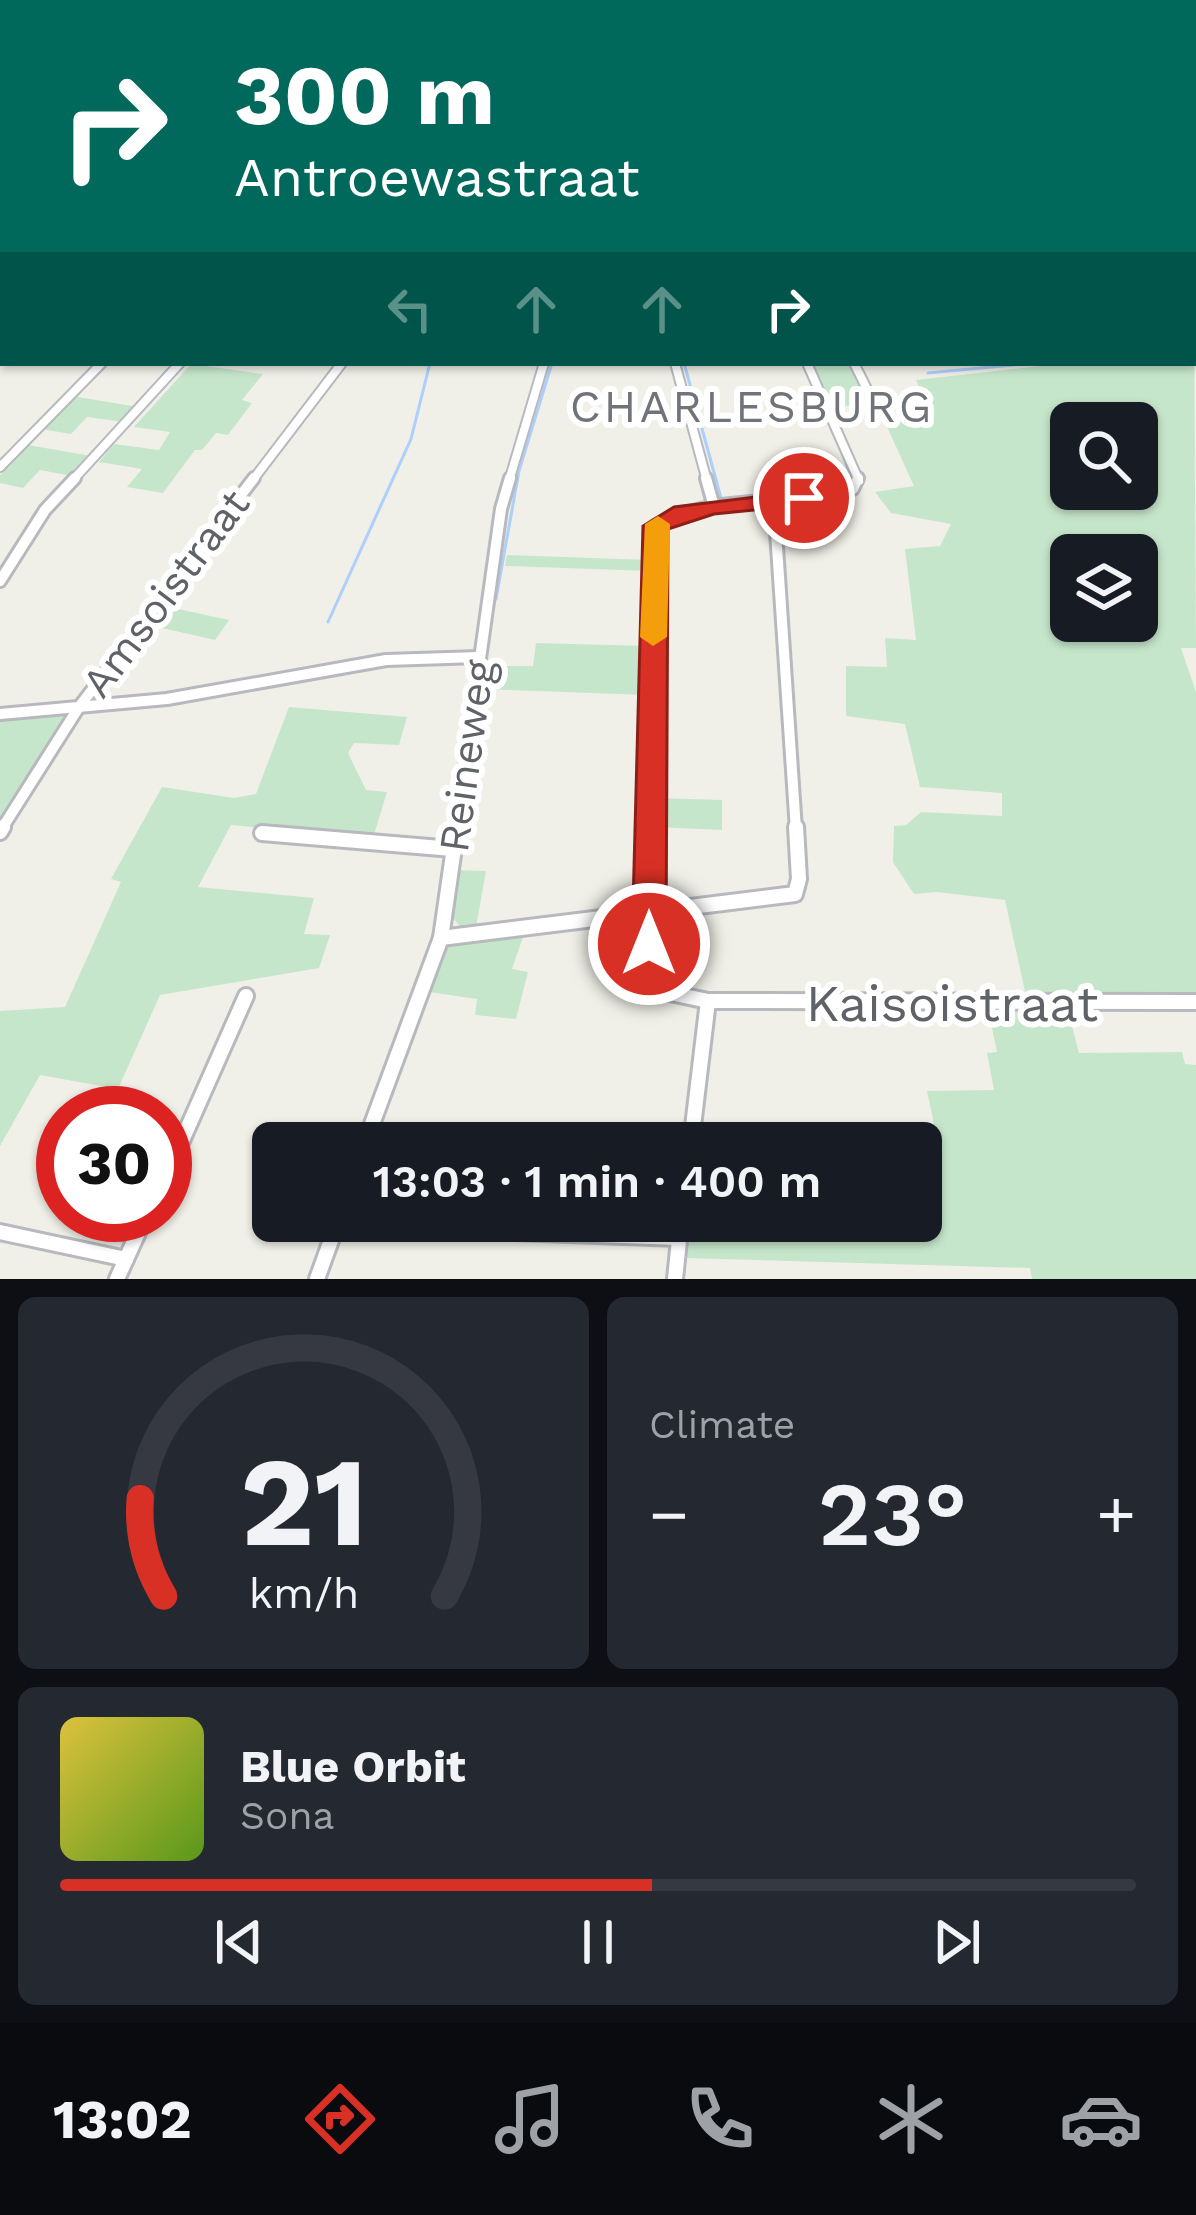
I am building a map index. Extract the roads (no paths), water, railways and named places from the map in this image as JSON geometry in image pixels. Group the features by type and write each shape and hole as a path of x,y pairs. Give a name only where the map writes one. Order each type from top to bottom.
{"street":[{"path":"0,467 98,366"},
{"path":"0,580 45,510 177,366"},
{"name":"Amsoistraat","path":"0,832 79,706 340,366"},
{"name":"Reineweg","path":"373,1122 441,938 501,508 543,366"},
{"path":"676,366 714,507"},
{"path":"649,914 655,526 674,515 714,507 853,489 859,477 808,366"},
{"path":"856,366 874,403"},
{"path":"441,938 795,894 799,879 794,772 774,502"},
{"path":"0,714 167,699 386,660 479,656"},
{"path":"262,833 453,849"},
{"name":"Kaisoistraat","path":"649,914 649,974 655,986 671,995 708,1001 1196,1002"},
{"path":"192,1118 246,996"},
{"path":"694,1122 708,1001"},
{"path":"0,1232 126,1259"},
{"path":"117,1279 134,1242"},
{"path":"317,1279 330,1242"},
{"path":"674,1279 678,1242"}],"waterway":[{"path":"328,622 411,439 429,366"},
{"path":"496,599 519,471 551,366"},
{"path":"685,366 721,498 726,501"},
{"path":"928,373 1002,366"},
{"path":"846,464 851,475 848,484"}],"district":[{"name":"CHARLESBURG","path":"752,406"}]}
